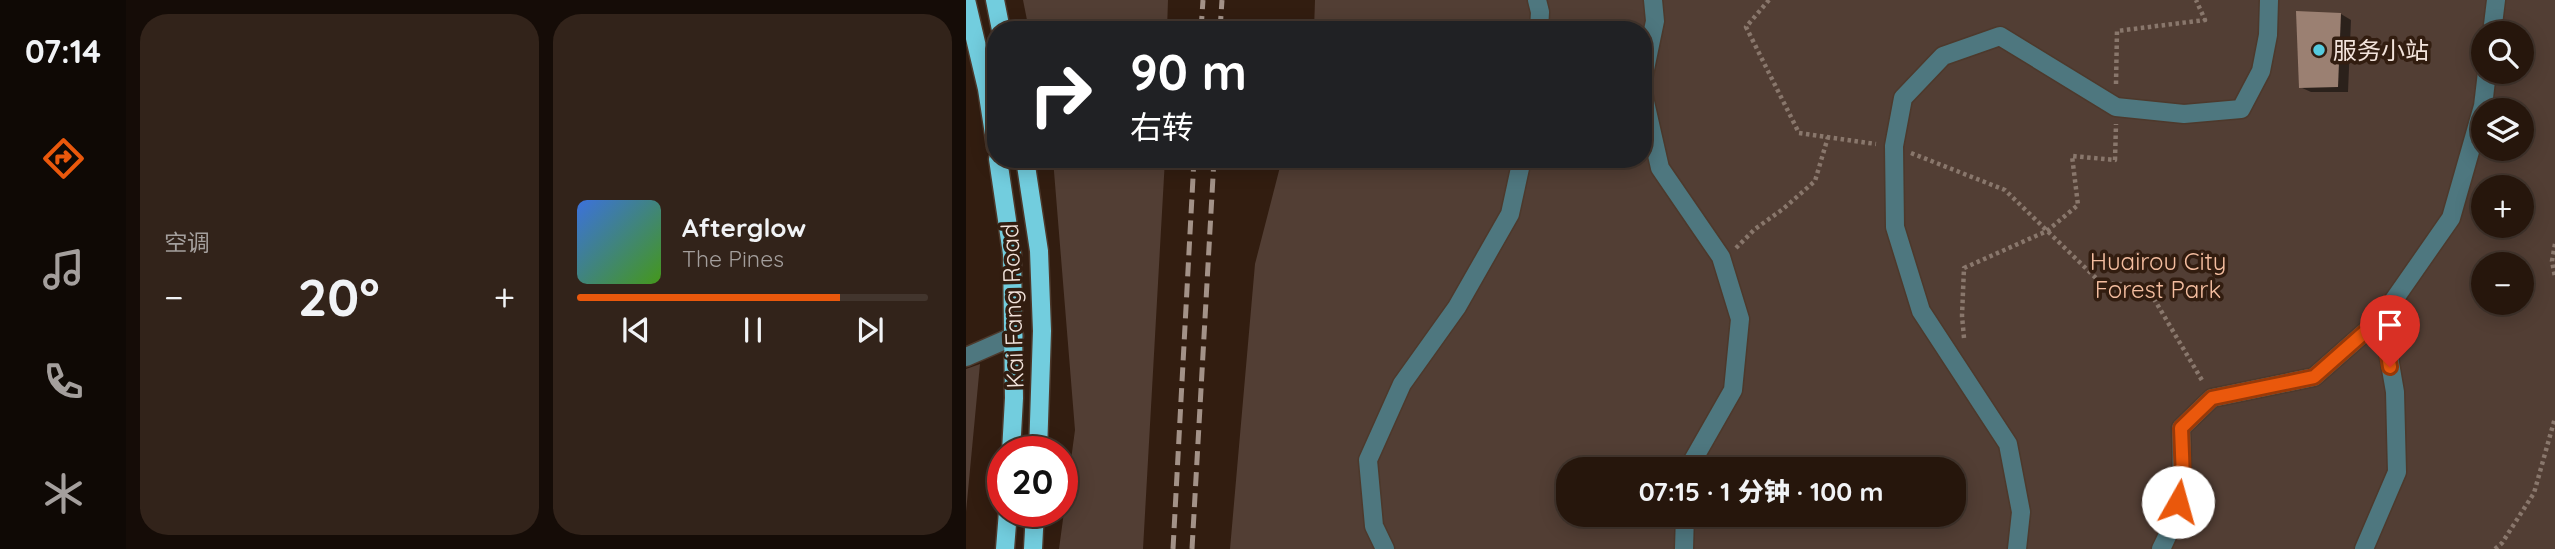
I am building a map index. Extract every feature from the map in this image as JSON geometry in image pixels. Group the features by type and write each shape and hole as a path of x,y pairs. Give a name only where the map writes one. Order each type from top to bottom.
{"main road":[{"path":"966,0 987,89"},
{"path":"995,0 999,21"},
{"name":"Kai Fang Road","path":"999,168 1012,254 1014,336 1011,436"},
{"name":"Kai Fang Road","path":"1026,168 1039,251 1042,331 1039,436"},
{"path":"1005,549 1007,527"},
{"path":"1033,549 1034,527"}],"lane":[{"path":"1537,0 1540,21"},
{"path":"1652,36 1655,21 1653,0"},
{"path":"2017,549 2021,512 2008,444 1921,311 1895,227 1894,146 1903,98 1943,56 2000,36 2116,107 2184,114 2241,109 2261,71 2268,35 2269,0"},
{"path":"2493,21 2496,0"},
{"path":"2161,549 2173,526 2183,479 2181,428 2212,398 2314,377 2382,317 2451,218 2483,106 2486,84"},
{"path":"1652,132 1660,167 1721,257 1740,319 1733,390 1695,457"},
{"path":"1385,549 1374,526 1368,460 1402,384 1457,307 1510,214 1520,168"},
{"path":"2364,549 2397,472 2395,392 2382,317"},
{"path":"966,358 1014,336"},
{"path":"1684,549 1685,527"}],"path":[{"path":"1769,0 1746,27 1798,133 1894,146 2005,190 2100,282 2147,287 2212,398"},
{"path":"1968,380 1962,316 1964,268 2047,231 2078,205 2072,156 2115,160 2117,31 2204,20 2196,0"},
{"path":"1724,267 1755,229 1815,181 1828,137"},
{"path":"2555,244 2552,261 2555,277"},
{"path":"2495,549 2502,543 2534,493 2555,418"}],"green space":[{"path":"1023,0 1168,0 1167,21 1027,21"},
{"name":"Huairou City Forest Park","path":"1315,0 2555,0 2555,549 1230,549 1255,264 1280,168 1652,168 1652,21 1314,21"},
{"path":"1054,168 1164,168 1143,549 1059,549 1062,527 1078,527 1078,436 1074,436"},
{"path":"980,364 966,512 966,369"}],"building":[{"name":"服务小站","path":"2296,11 2341,13 2338,87 2299,88"}],"railway":[{"path":"1202,21 1203,0"},
{"path":"1221,21 1222,0"},
{"path":"1173,549 1194,168"},
{"path":"1192,549 1213,168"}],"place":[{"name":"服务小站","path":"2319,50"}],"route":[{"path":"2178,502 2183,479 2181,428 2212,398 2314,377 2382,317 2390,367"}]}
